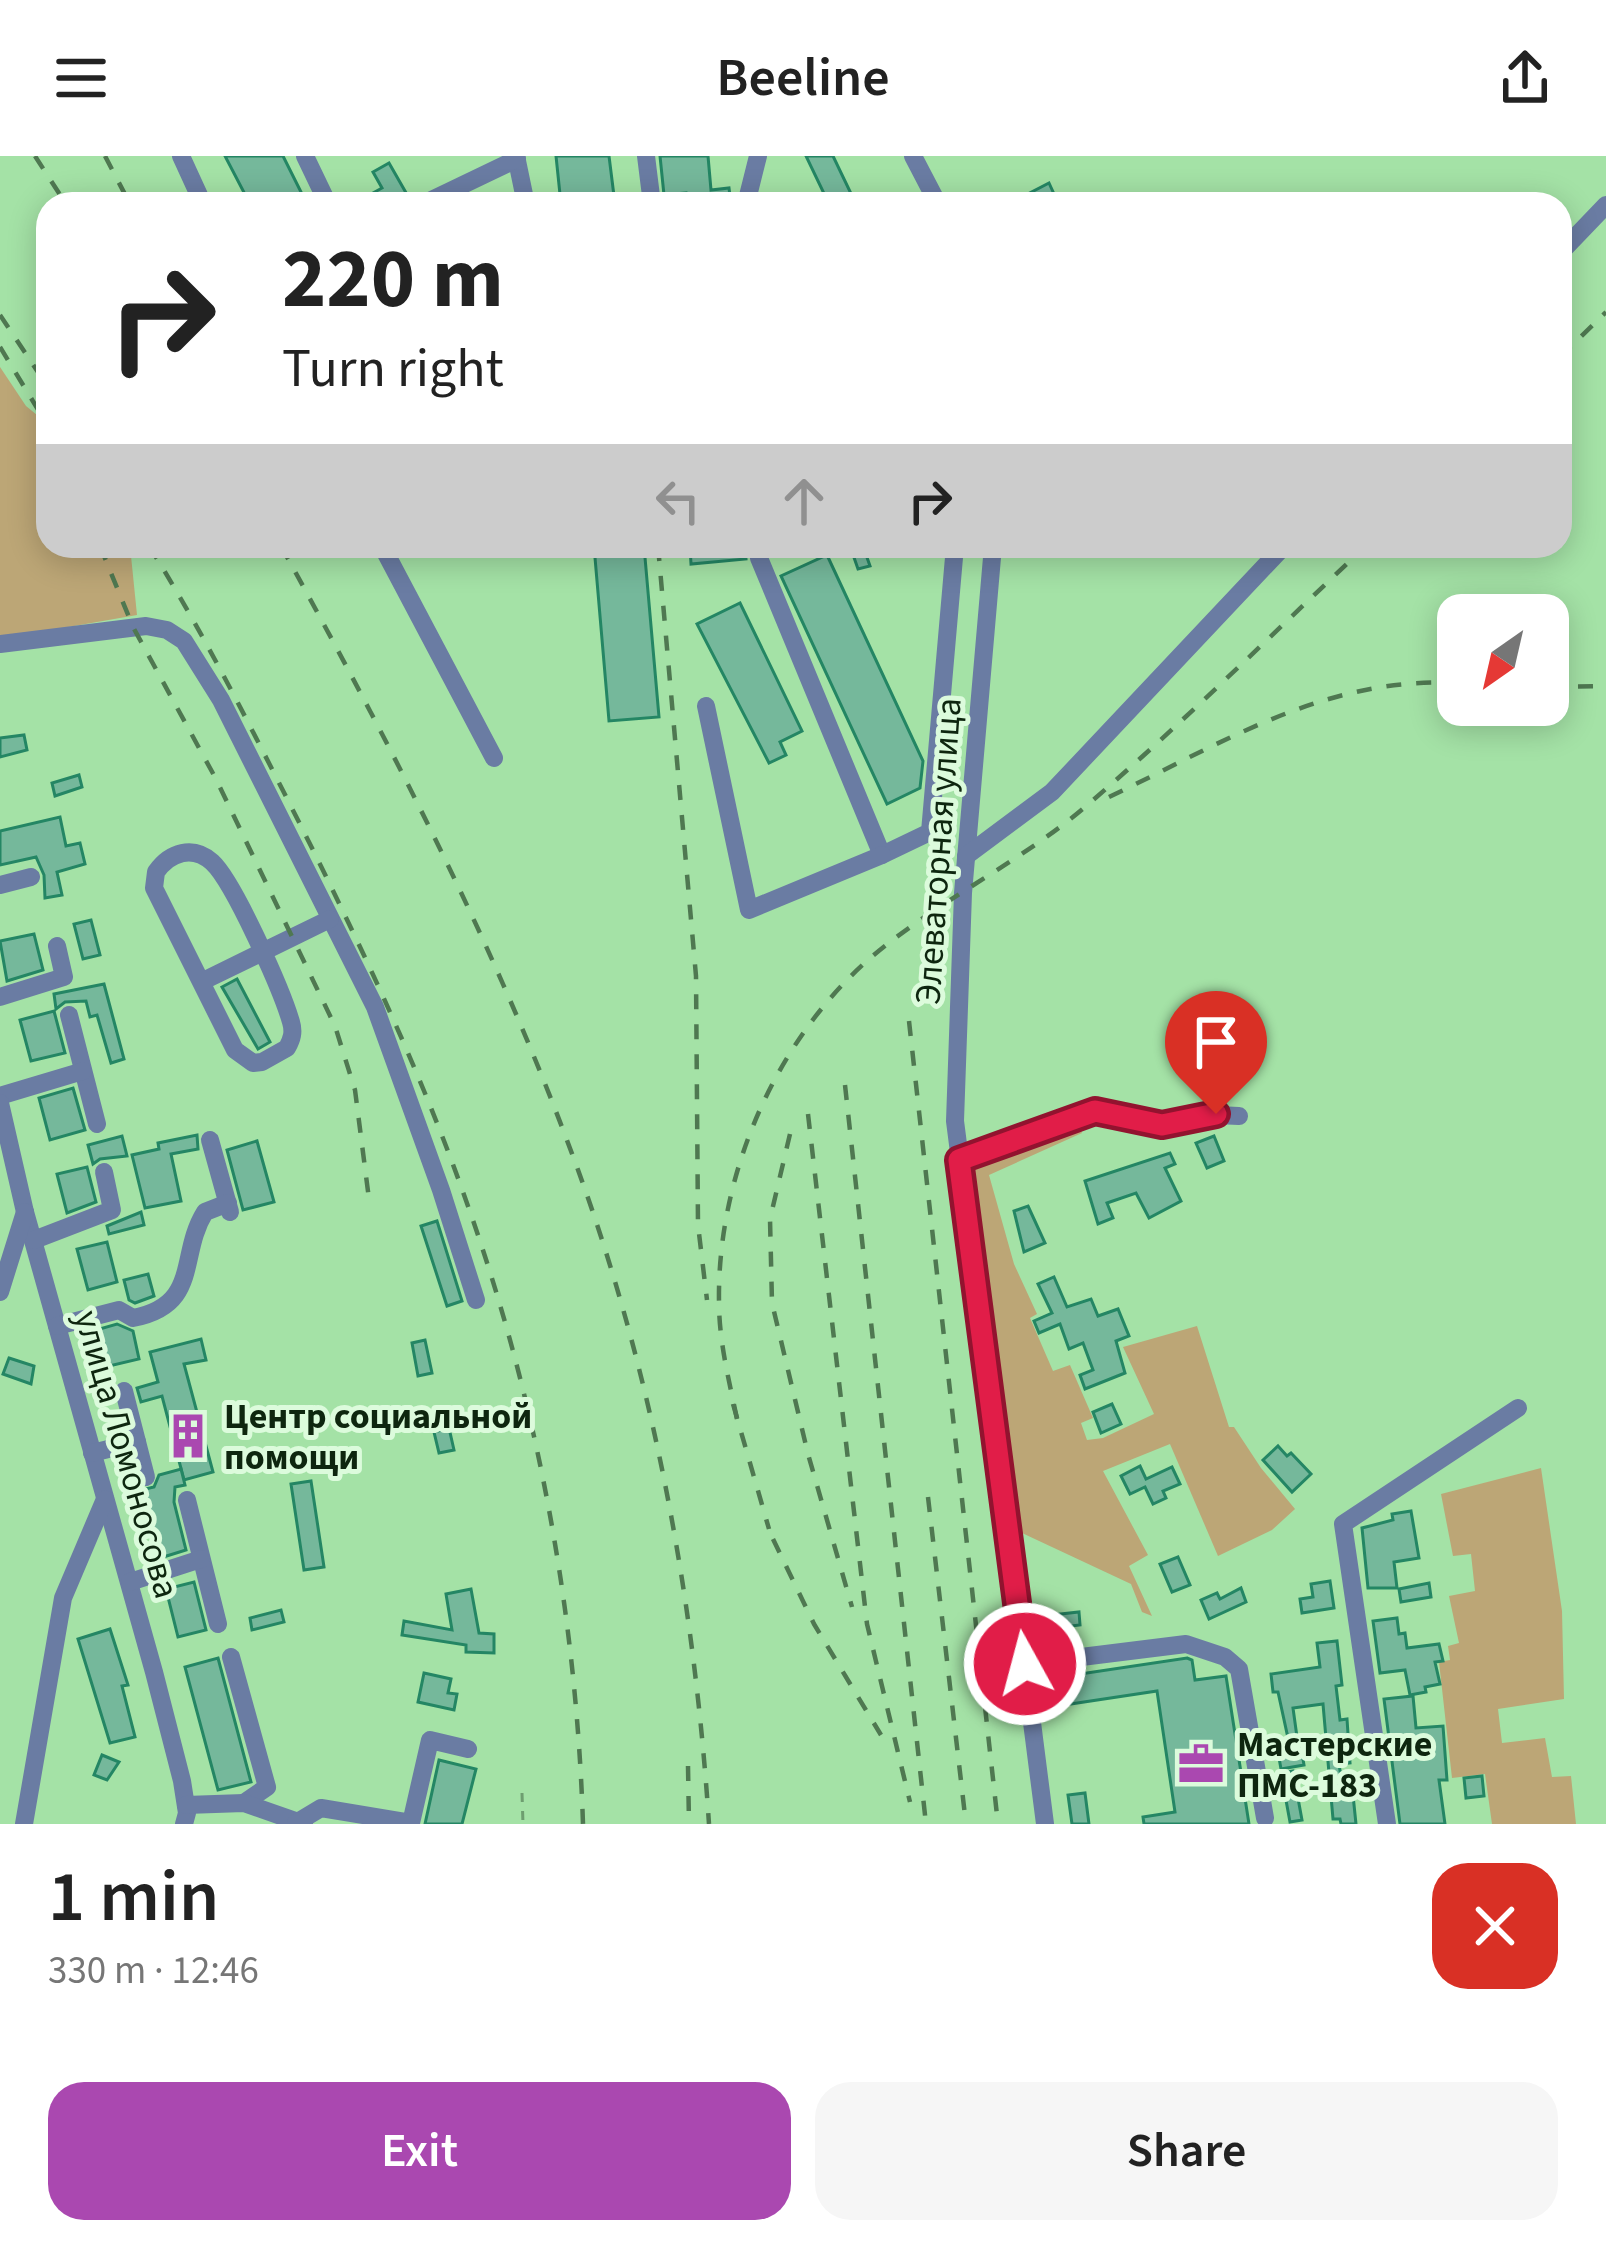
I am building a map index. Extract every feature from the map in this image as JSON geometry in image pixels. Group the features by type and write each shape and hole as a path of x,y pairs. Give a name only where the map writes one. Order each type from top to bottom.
{"street":[{"path":"181,156 198,192"},
{"path":"304,156 322,192"},
{"path":"646,156 650,192"},
{"path":"749,192 758,156"},
{"path":"913,156 932,192"},
{"path":"447,192 517,158 524,192"},
{"path":"1572,240 1606,205"},
{"path":"388,558 494,758"},
{"path":"759,558 882,855"},
{"path":"706,706 748,910 930,832 954,558"},
{"name":"Элеваторная улица","path":"992,558 965,856 955,1121 1045,1824"},
{"path":"965,856 1052,792 1273,558"},
{"path":"0,644 146,626 167,630 184,641 221,700 375,1007 476,1300"},
{"path":"189,850 215,866 261,952 292,1026 291,1042 262,1063 244,1059 235,1050 154,888 156,872 189,850"},
{"path":"0,885 31,877"},
{"path":"201,982 330,919"},
{"path":"0,997 64,977 57,946"},
{"path":"69,1015 97,1124"},
{"path":"0,1100 83,1071"},
{"name":"улица Ломоносова","path":"0,1100 25,1212 130,1582 185,1814"},
{"path":"959,1160 1095,1111 1162,1125 1216,1114 1239,1116"},
{"path":"57,1326 119,1310 133,1318 154,1314 178,1293 205,1212 229,1207 209,1140"},
{"path":"34,1240 112,1210 104,1172"},
{"path":"0,1292 25,1212"},
{"path":"124,1391 146,1478"},
{"path":"1387,1824 1343,1525 1518,1408"},
{"path":"92,1453 137,1442"},
{"path":"24,1824 63,1598 105,1499"},
{"path":"187,1501 218,1624"},
{"path":"130,1582 201,1559"},
{"path":"1025,1664 1186,1644 1225,1658 1239,1669 1265,1818"},
{"path":"185,1814 244,1803 267,1787 231,1657"},
{"path":"244,1803 300,1823 321,1808 412,1823 430,1741 468,1749"}],"path":[{"path":"522,1793 523,1824"}],"shaded area":[{"path":"0,367 36,414 36,558 131,558 137,615 0,639"},
{"path":"1079,1126 1082,1133 989,1175 1014,1264 1037,1314 1030,1318 1053,1371 1070,1365 1093,1418 1081,1423 1087,1440 1103,1438 1154,1414 1123,1347 1197,1326 1229,1427 1234,1427 1295,1509 1272,1530 1218,1556 1170,1444 1103,1471 1148,1555 1129,1566 1152,1616 1142,1612 1131,1584 1022,1533 969,1165"},
{"path":"1541,1468 1562,1611 1564,1699 1498,1709 1502,1743 1545,1738 1552,1777 1571,1776 1576,1824 1492,1824 1485,1774 1452,1778 1439,1662 1450,1660 1448,1646 1459,1643 1449,1596 1475,1591 1471,1554 1453,1556 1441,1494"}],"building":[{"path":"225,156 283,156 301,192 244,192"},
{"path":"556,156 609,156 614,192 560,192"},
{"path":"660,156 708,156 711,190 729,188 730,192 664,192"},
{"path":"806,156 833,156 850,192 823,192"},
{"path":"389,163 406,192 375,192 382,188 373,172"},
{"path":"1049,183 1053,192 1032,192"},
{"path":"595,558 645,558 659,717 609,721"},
{"path":"691,558 746,558 746,559 691,564"},
{"path":"828,558 923,761 920,788 887,804 781,576"},
{"path":"854,558 867,558 870,566 858,569"},
{"path":"740,603 802,731 780,742 786,755 769,763 697,624"},
{"path":"24,735 27,750 0,757 0,738"},
{"path":"79,775 82,787 55,796 52,783"},
{"path":"60,817 66,846 80,843 85,864 57,872 62,895 45,898 44,875 36,857 0,865 0,831"},
{"path":"91,920 100,955 83,959 74,924"},
{"path":"34,934 43,970 7,981 0,941"},
{"path":"237,979 270,1042 258,1049 222,987"},
{"path":"104,984 124,1059 111,1063 97,1015 90,1017 86,1001 65,1002 56,1009 54,994"},
{"path":"54,1011 65,1053 31,1061 20,1020"},
{"path":"73,1088 85,1130 50,1140 39,1098"},
{"path":"197,1135 198,1149 171,1154 181,1201 145,1208 132,1155 159,1149 158,1143"},
{"path":"122,1136 127,1156 93,1164 88,1145"},
{"path":"1214,1136 1224,1161 1207,1168 1196,1143"},
{"path":"257,1141 274,1202 243,1210 227,1150"},
{"path":"1170,1153 1175,1164 1165,1168 1181,1201 1149,1218 1136,1193 1107,1203 1113,1218 1098,1224 1085,1181"},
{"path":"87,1167 96,1202 67,1213 57,1174"},
{"path":"1028,1206 1045,1243 1024,1252 1014,1211"},
{"path":"141,1212 144,1225 109,1234 107,1226"},
{"path":"437,1221 462,1301 447,1306 421,1226"},
{"path":"107,1242 117,1282 88,1290 77,1249"},
{"path":"148,1274 154,1296 135,1303 129,1300 124,1280"},
{"path":"1054,1277 1067,1307 1091,1299 1098,1316 1118,1309 1129,1336 1116,1341 1125,1373 1085,1389 1080,1375 1093,1370 1083,1343 1069,1349 1060,1324 1039,1333 1034,1321 1052,1313 1038,1284"},
{"path":"117,1324 133,1331 139,1359 105,1367 96,1330"},
{"name":"Центр социальной помощи","path":"201,1339 206,1360 184,1364 213,1472 184,1480 162,1396 141,1402 137,1388 158,1382 150,1352"},
{"path":"425,1340 432,1373 418,1376 412,1343"},
{"path":"9,1358 34,1366 31,1384 3,1374"},
{"path":"1112,1404 1121,1424 1101,1433 1093,1412"},
{"path":"449,1428 454,1450 439,1453 434,1432"},
{"path":"1278,1446 1311,1474 1292,1492 1263,1460"},
{"path":"1140,1466 1146,1479 1172,1467 1180,1484 1163,1491 1166,1498 1153,1504 1145,1487 1130,1494 1121,1476"},
{"path":"181,1469 185,1485 175,1487 174,1502 186,1550 157,1559 141,1490 154,1487 159,1475"},
{"path":"311,1481 324,1567 304,1570 291,1484"},
{"path":"1411,1511 1419,1558 1394,1562 1397,1588 1368,1588 1362,1528"},
{"path":"1178,1557 1190,1585 1172,1592 1160,1564"},
{"path":"1330,1581 1334,1608 1302,1613 1300,1599 1313,1597 1311,1584"},
{"path":"194,1582 206,1630 178,1637 166,1589"},
{"path":"1429,1583 1431,1597 1401,1602 1399,1589"},
{"path":"1241,1588 1246,1602 1209,1619 1201,1600 1217,1593 1220,1599"},
{"path":"471,1589 479,1633 494,1634 494,1653 466,1652 466,1645 402,1635 404,1621 452,1630 446,1594"},
{"path":"281,1610 284,1622 252,1630 250,1618"},
{"path":"1079,1612 1080,1625 1044,1629 1042,1616"},
{"path":"1397,1618 1407,1648 1439,1644 1443,1661 1435,1662 1440,1684 1425,1687 1426,1692 1410,1695 1405,1670 1380,1673 1373,1621"},
{"path":"110,1629 128,1685 122,1686 135,1737 110,1743 78,1639"},
{"path":"1337,1641 1342,1685 1336,1686 1340,1720 1347,1719 1350,1763 1339,1764 1344,1796 1353,1795 1356,1824 1333,1819 1323,1704 1293,1708 1297,1737 1288,1738 1271,1674 1320,1667 1317,1643"},
{"path":"218,1658 251,1782 218,1790 185,1667"},
{"path":"1192,1660 1195,1680 1226,1676 1249,1824 1144,1824 1143,1817 1175,1812 1157,1691 1064,1705 1060,1677"},
{"path":"424,1673 451,1679 448,1693 457,1694 454,1710 418,1702"},
{"path":"1413,1696 1416,1728 1443,1726 1447,1780 1439,1780 1445,1824 1400,1824 1384,1699"},
{"path":"1301,1747 1304,1765 1281,1769 1278,1752"},
{"path":"102,1755 119,1762 107,1780 94,1775"},
{"path":"439,1760 476,1769 462,1824 425,1824"},
{"path":"1293,1771 1302,1820 1290,1822 1281,1773"},
{"path":"1482,1776 1484,1796 1466,1798 1464,1778"},
{"path":"1085,1793 1089,1824 1072,1824 1068,1795"}],"railway":[{"path":"35,156 58,192"},
{"path":"105,156 124,192"},
{"path":"1572,345 1606,312"},
{"path":"0,315 36,369"},
{"path":"0,347 36,406"},
{"path":"105,558 133,627 216,779 335,1026 355,1090 370,1207"},
{"path":"156,558 228,684 345,916 408,1052 489,1268 548,1503 572,1663 583,1824"},
{"path":"287,558 400,768 473,919 541,1073 600,1232 665,1483 692,1653 709,1824"},
{"path":"659,558 696,976 698,1225 707,1300"},
{"path":"737,1419 719,1317 728,1208 757,1115 805,1031 835,993 894,939 1085,807 1353,558"},
{"path":"1109,797 1235,735 1320,702 1364,690 1437,683"},
{"path":"1569,687 1606,686"},
{"path":"909,1021 998,1824"},
{"path":"845,1085 926,1824"},
{"path":"808,1114 867,1624 910,1802"},
{"path":"790,1134 770,1219 772,1303 808,1454 852,1607"},
{"path":"733,1404 769,1529"},
{"path":"928,1497 966,1824"},
{"path":"773,1539 814,1624 881,1735"},
{"path":"688,1766 689,1824"}],"place":[{"name":"Центр социальной помощи","path":"188,1436"},
{"name":"Мастерские ПМС-183","path":"1201,1764"}],"route":[{"path":"1025,1664 959,1160 1095,1111 1162,1125 1216,1114"}]}
